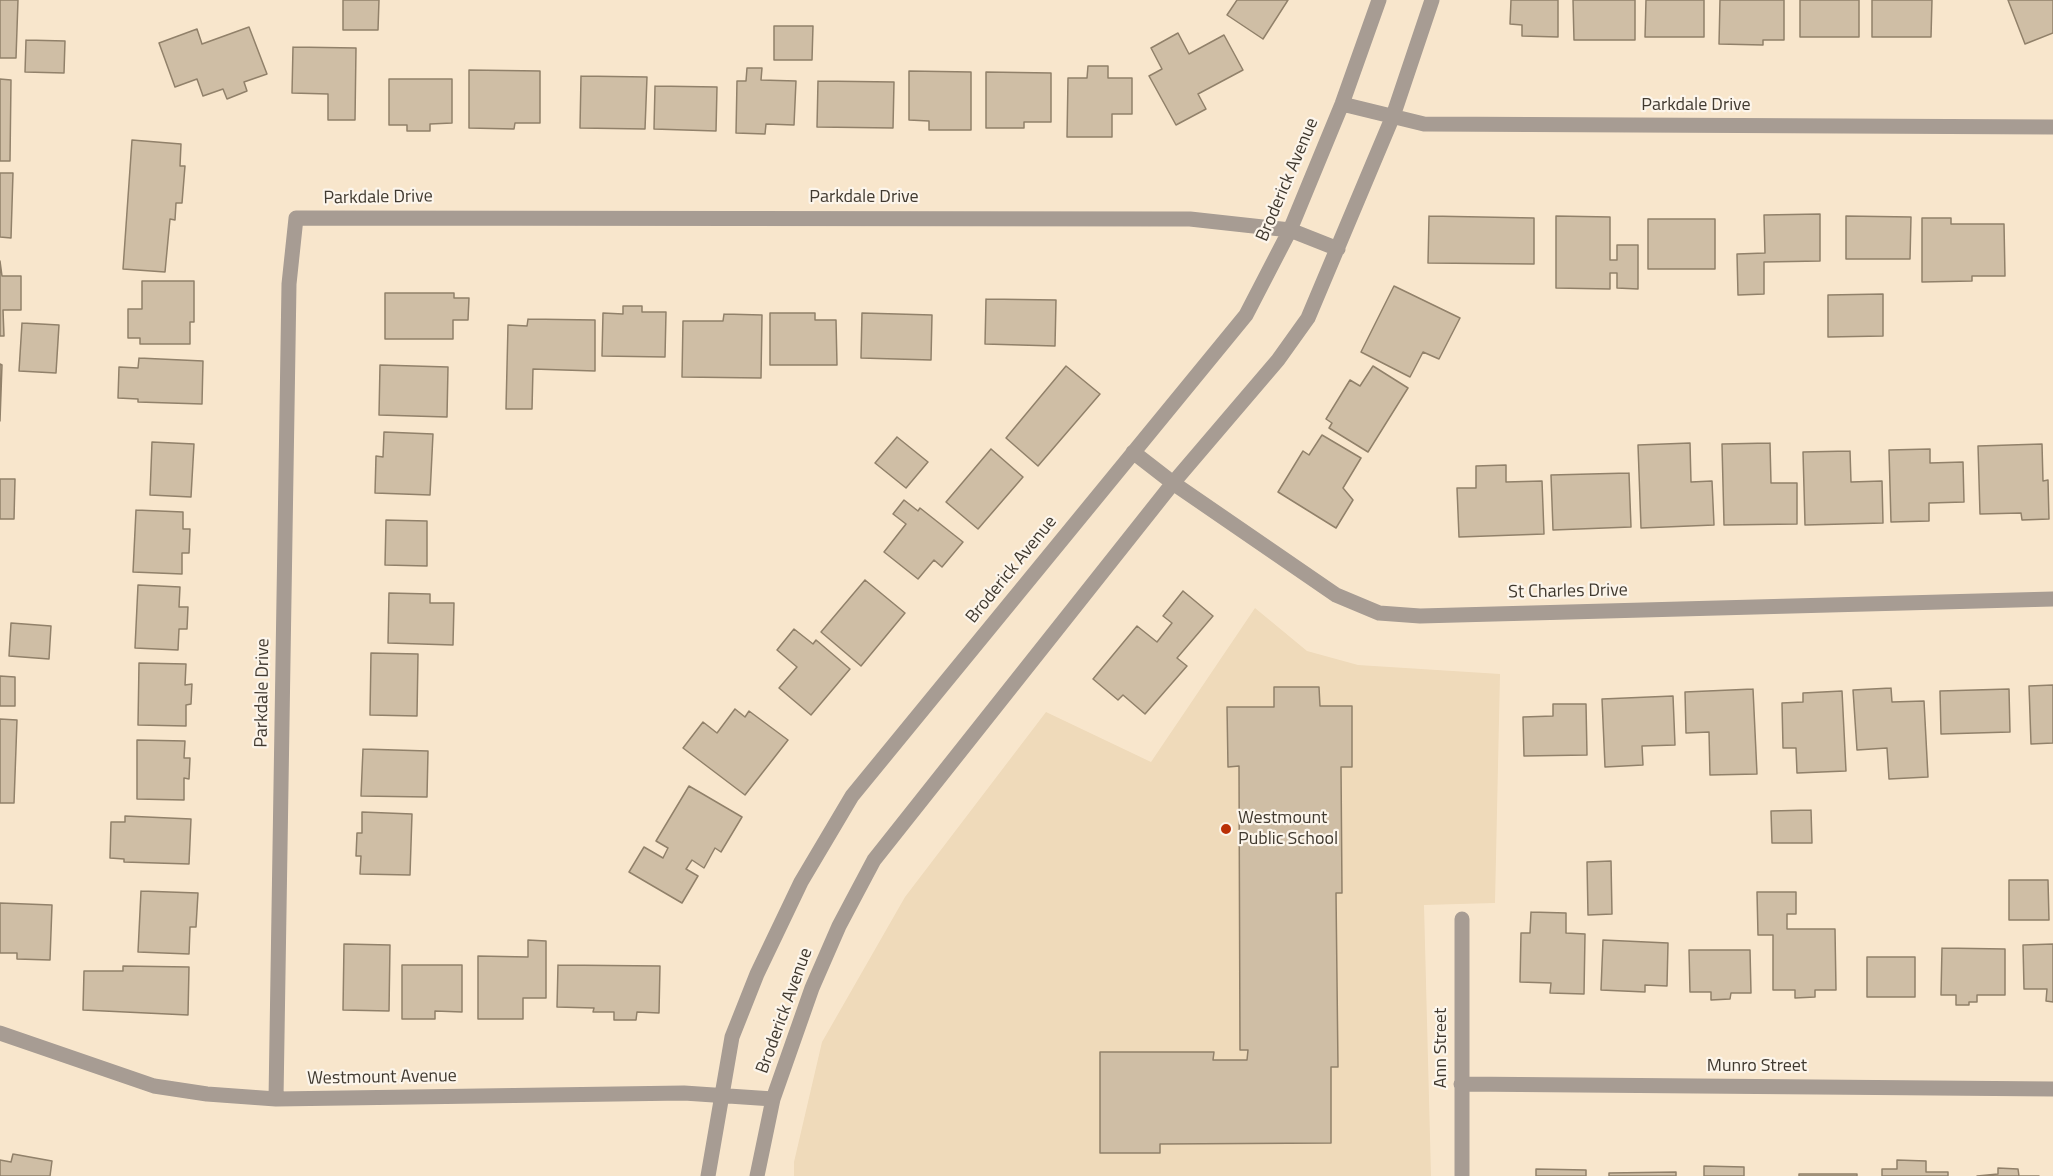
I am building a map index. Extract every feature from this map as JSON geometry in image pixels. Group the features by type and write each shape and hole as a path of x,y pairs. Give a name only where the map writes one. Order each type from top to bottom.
{"street":[{"name":"Broderick Avenue","path":"708,1176 732,1037 757,974 801,882 852,796 1246,315 1290,230 1342,104 1379,0"},
{"name":"Broderick Avenue","path":"757,1176 773,1099 812,988 839,926 874,860 1173,483 1278,360 1302,327 1338,249 1393,116 1432,0"},
{"name":"Parkdale Drive","path":"1342,104 1424,124 2053,127"},
{"name":"Parkdale Drive","path":"276,1098 289,284 296,218 1190,219 1290,230 1338,249"},
{"name":"St Charles Drive","path":"1133,452 1173,483 1336,595 1379,612 1420,616 2053,600"},
{"name":"Ann Street","path":"1462,919 1462,1176"},
{"name":"Westmount Avenue","path":"0,1033 154,1086 207,1094 276,1098 684,1093 773,1099"},
{"name":"Munro Street","path":"1461,1084 2053,1089"}],"shaded area":[{"name":"Westmount Public School","path":"1255,608 1307,651 1358,665 1500,674 1495,903 1424,905 1431,1176 794,1176 794,1162 822,1042 905,897 1046,712 1151,762"}],"building":[{"path":"0,0 18,0 16,58 0,58"},
{"path":"343,0 379,0 378,30 343,30"},
{"path":"1237,0 1288,0 1263,39 1227,15"},
{"path":"1511,0 1558,0 1558,37 1522,36 1522,25 1510,24"},
{"path":"1573,0 1635,0 1635,40 1574,40"},
{"path":"1646,0 1704,0 1704,37 1645,37"},
{"path":"1720,0 1784,0 1784,40 1763,40 1763,45 1719,44"},
{"path":"1800,0 1859,0 1859,37 1800,37"},
{"path":"1872,0 1932,0 1931,37 1872,37"},
{"path":"2008,0 2053,0 2053,33 2025,44"},
{"path":"774,26 813,26 812,60 774,60"},
{"path":"249,27 267,74 244,82 247,91 227,99 223,89 203,96 197,79 175,87 159,43 197,29 202,44"},
{"path":"1178,33 1189,54 1224,35 1243,70 1198,94 1206,109 1176,125 1149,76 1162,69 1151,48"},
{"path":"26,40 65,41 64,73 25,72"},
{"path":"293,47 356,48 355,120 328,120 328,94 292,93"},
{"path":"1088,66 1108,66 1108,78 1132,78 1132,114 1112,114 1112,137 1067,137 1068,78 1087,78"},
{"path":"747,68 762,68 761,80 796,81 794,125 766,124 765,134 736,133 737,81 746,81"},
{"path":"469,70 540,71 540,123 515,123 514,129 469,128"},
{"path":"909,71 971,72 971,130 929,130 929,121 909,120"},
{"path":"986,72 1051,73 1051,122 1024,122 1024,128 986,128"},
{"path":"581,76 647,77 645,129 580,128"},
{"path":"0,79 11,80 10,161 0,161"},
{"path":"389,79 452,79 452,123 430,124 430,131 407,131 407,125 389,125"},
{"path":"818,81 894,82 893,128 817,127"},
{"path":"655,86 717,87 716,131 654,129"},
{"path":"132,140 181,144 180,166 185,166 182,203 176,203 175,220 170,219 165,272 123,269"},
{"path":"0,173 13,173 11,238 0,237"},
{"path":"1820,214 1820,261 1764,262 1764,294 1738,295 1737,254 1765,253 1764,215"},
{"path":"1429,216 1534,218 1534,264 1428,263"},
{"path":"1556,216 1610,217 1610,260 1617,260 1617,245 1638,245 1638,289 1617,288 1617,273 1610,273 1610,289 1556,288"},
{"path":"1846,216 1911,217 1910,259 1846,259"},
{"path":"1922,218 1951,218 1951,224 2004,224 2005,276 1972,276 1972,281 1922,282"},
{"path":"1648,219 1715,219 1715,269 1648,269"},
{"path":"0,261 2,276 21,276 21,310 3,310 4,336 0,336"},
{"path":"142,281 194,281 194,322 190,322 190,344 140,344 140,338 128,338 128,309 142,309"},
{"path":"1394,286 1460,318 1439,359 1423,352 1410,377 1361,352"},
{"path":"385,293 454,293 454,298 469,298 468,320 453,320 453,339 385,339"},
{"path":"1883,294 1883,336 1828,337 1828,295"},
{"path":"986,299 1056,300 1055,346 985,344"},
{"path":"623,306 642,306 642,312 666,312 665,357 602,356 603,313 623,314"},
{"path":"770,313 815,313 815,320 836,320 837,365 770,365"},
{"path":"862,313 932,315 931,360 861,358"},
{"path":"724,314 762,315 761,378 682,377 683,321 723,321"},
{"path":"528,319 595,320 595,371 533,369 532,409 506,409 508,325 527,326"},
{"path":"22,323 59,325 56,373 19,371"},
{"path":"139,358 203,361 202,404 138,402 138,399 118,398 119,367 138,368"},
{"path":"0,364 2,365 0,421"},
{"path":"380,365 448,367 447,417 379,415"},
{"path":"1066,366 1100,394 1038,466 1006,438"},
{"path":"1373,366 1408,388 1368,452 1329,428 1332,423 1326,419 1350,380 1360,386"},
{"path":"384,432 433,434 430,495 375,493 376,456 383,457"},
{"path":"1322,435 1361,458 1343,488 1353,500 1336,528 1278,492 1303,451 1309,455"},
{"path":"897,437 928,462 906,488 875,463"},
{"path":"152,442 194,444 191,497 150,495"},
{"path":"1690,443 1691,482 1712,481 1714,525 1641,528 1638,445"},
{"path":"1770,443 1771,483 1797,483 1797,524 1724,525 1722,444"},
{"path":"2042,444 2043,481 2048,480 2049,519 2022,520 2021,513 1980,514 1978,446"},
{"path":"991,449 1023,477 978,529 946,502"},
{"path":"1930,449 1930,463 1963,462 1964,502 1929,503 1929,521 1891,522 1889,450"},
{"path":"1850,451 1851,482 1882,481 1883,523 1805,525 1803,452"},
{"path":"1506,465 1506,482 1542,481 1544,534 1459,537 1457,488 1476,488 1476,466"},
{"path":"1629,473 1631,527 1553,530 1551,475"},
{"path":"0,479 15,479 14,519 0,519"},
{"path":"904,500 918,511 920,508 963,542 942,567 934,560 918,579 884,552 906,524 893,514"},
{"path":"136,510 183,512 183,529 190,529 189,553 182,553 182,574 133,572"},
{"path":"386,520 427,521 427,566 385,565"},
{"path":"865,580 905,613 861,666 821,632"},
{"path":"138,585 180,587 179,607 188,607 187,629 179,629 178,650 135,648"},
{"path":"1183,591 1213,616 1177,658 1187,666 1145,714 1123,695 1118,700 1093,679 1137,626 1157,642 1172,623 1163,616"},
{"path":"389,593 430,594 430,603 454,603 453,645 388,643"},
{"path":"11,623 51,626 49,659 9,656"},
{"path":"794,629 813,644 816,640 850,669 811,715 779,688 797,667 777,650"},
{"path":"371,653 418,654 417,716 370,715"},
{"path":"139,663 186,664 185,685 192,684 191,704 186,705 186,726 138,725"},
{"path":"0,676 15,677 15,706 0,706"},
{"path":"2053,685 2053,743 2031,744 2029,686"},
{"path":"1274,687 1319,687 1320,706 1352,706 1352,767 1341,767 1342,893 1336,893 1338,1067 1331,1067 1331,1143 1160,1144 1160,1153 1100,1153 1100,1052 1214,1052 1213,1060 1247,1060 1248,1050 1240,1050 1239,766 1228,767 1227,707 1274,707"},
{"path":"1891,688 1892,702 1924,701 1928,777 1889,779 1887,748 1857,750 1853,690"},
{"path":"1753,689 1757,774 1710,775 1709,732 1686,733 1685,692"},
{"path":"2009,689 2010,732 1941,734 1940,691"},
{"path":"1842,691 1846,771 1797,773 1796,748 1783,748 1782,703 1803,702 1803,693"},
{"path":"1673,696 1675,745 1642,746 1643,765 1605,767 1602,699"},
{"path":"1553,704 1586,704 1587,755 1524,756 1523,717 1553,716"},
{"path":"735,709 745,717 749,711 788,740 745,795 683,748 703,722 717,733"},
{"path":"0,719 17,720 14,803 0,803"},
{"path":"137,740 185,741 184,758 190,758 189,779 184,778 184,800 137,799"},
{"path":"363,749 428,751 427,797 361,796"},
{"path":"689,786 742,817 721,852 715,848 704,868 692,860 686,869 698,876 682,903 629,872 644,847 663,858 668,848 656,841"},
{"path":"1811,810 1812,843 1772,843 1771,811"},
{"path":"362,812 412,814 410,875 360,874 361,856 356,856 357,833 362,833"},
{"path":"125,816 191,819 189,864 124,862 124,859 110,858 111,822 125,822"},
{"path":"1611,861 1612,914 1588,915 1587,862"},
{"path":"2009,880 2048,880 2049,920 2009,920"},
{"path":"141,891 198,893 196,927 190,927 189,954 138,952"},
{"path":"1757,892 1796,892 1796,914 1787,914 1787,929 1835,929 1836,990 1815,990 1815,997 1795,998 1795,990 1773,990 1773,935 1758,935"},
{"path":"0,903 52,905 50,960 17,959 17,953 0,953"},
{"path":"1531,912 1566,913 1566,933 1585,934 1584,994 1550,993 1551,983 1520,982 1521,933 1530,933"},
{"path":"528,940 546,941 546,998 523,998 523,1019 478,1019 478,956 528,957"},
{"path":"1603,940 1668,943 1667,986 1645,985 1645,992 1601,990"},
{"path":"344,944 390,945 389,1011 343,1010"},
{"path":"2053,944 2053,1002 2046,1001 2047,989 2024,989 2023,945"},
{"path":"1942,948 2005,949 2005,995 1977,995 1977,1002 1969,1002 1969,1005 1956,1005 1956,995 1941,995"},
{"path":"1689,950 1750,950 1751,993 1731,993 1730,999 1711,1000 1711,992 1690,992"},
{"path":"1867,957 1915,957 1915,997 1867,997"},
{"path":"402,965 462,965 462,1012 435,1011 435,1019 402,1019"},
{"path":"558,965 660,966 659,1013 637,1012 636,1020 614,1020 614,1012 593,1012 594,1008 557,1007"},
{"path":"123,966 189,967 188,1015 83,1010 84,971 123,971"},
{"path":"13,1154 52,1161 50,1176 0,1176 0,1160 11,1162"},
{"path":"1897,1160 1926,1161 1926,1172 1948,1172 1948,1176 1882,1176 1882,1169 1897,1169"},
{"path":"1704,1166 1744,1167 1744,1176 1704,1176"},
{"path":"1998,1168 2018,1169 2019,1176 1977,1176 1998,1174"},
{"path":"1536,1169 1586,1170 1586,1176 1536,1176"},
{"path":"1676,1172 1676,1176 1609,1176 1609,1173"},
{"path":"1799,1174 1857,1174 1857,1176 1799,1176"}],"place":[{"name":"Westmount Public School","path":"1226,829"}]}
